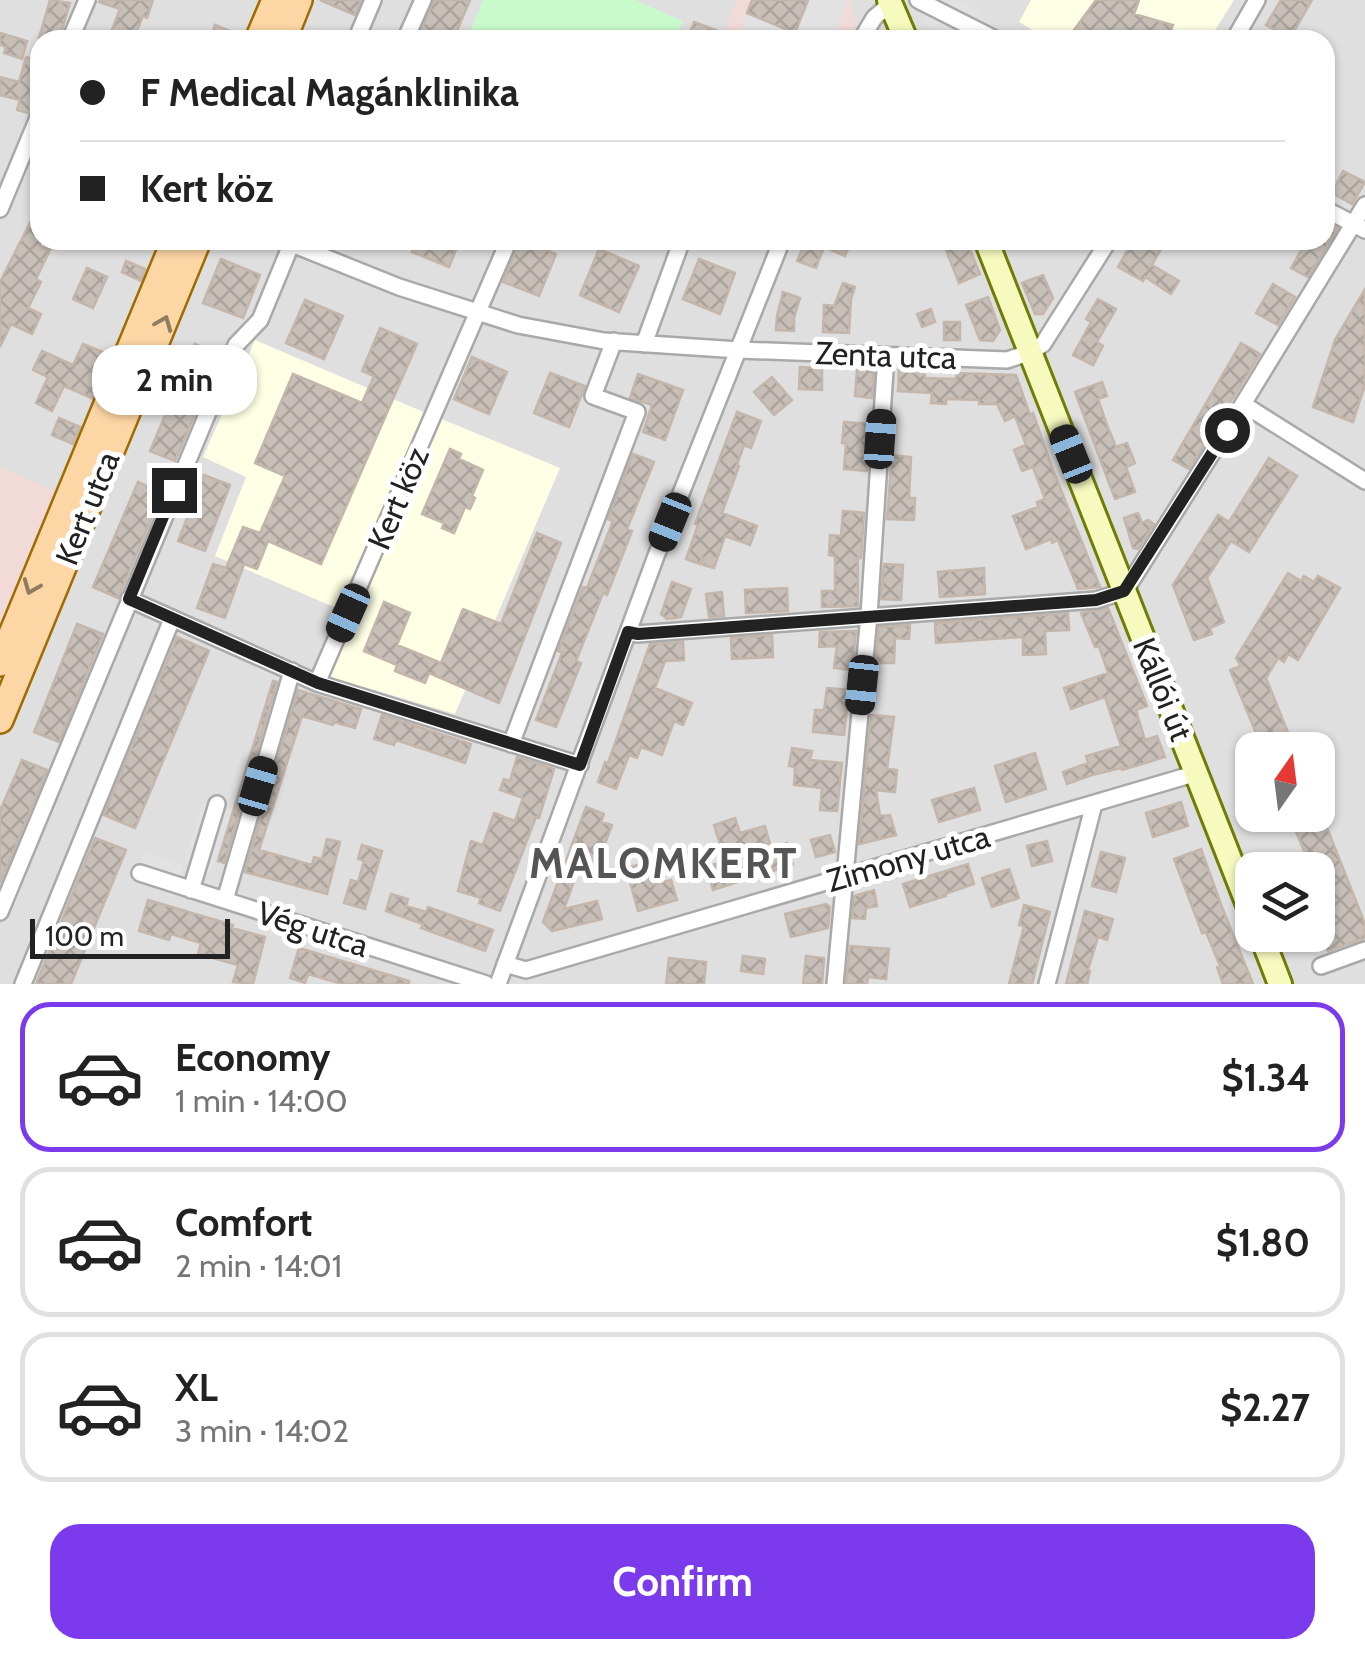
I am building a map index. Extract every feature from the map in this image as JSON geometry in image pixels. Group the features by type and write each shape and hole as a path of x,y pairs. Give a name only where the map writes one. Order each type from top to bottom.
{"main road":[{"path":"262,30 275,0"},
{"path":"286,30 299,0"},
{"path":"890,2 902,30"},
{"name":"Kert utca","path":"0,663 170,250"},
{"name":"Kert utca","path":"0,720 194,250"},
{"name":"Kállói út","path":"990,250 1235,871"},
{"path":"1267,952 1280,984"}],"street":[{"path":"74,30 87,0"},
{"path":"360,30 373,0"},
{"path":"410,30 423,0"},
{"path":"918,0 977,30"},
{"path":"1240,30 1257,0"},
{"path":"867,30 890,2"},
{"path":"0,209 30,141"},
{"path":"628,632 1096,600 1124,591 1359,227 1365,204"},
{"path":"1335,215 1359,227"},
{"path":"0,912 236,345 260,320 286,250"},
{"name":"Zenta utca","path":"311,250 399,287 518,325 614,342 1008,360 1031,352"},
{"name":"Kert köz","path":"318,683 505,250"},
{"path":"644,344 678,250"},
{"path":"498,984 656,556 778,250"},
{"path":"1031,352 1043,344 1103,250"},
{"path":"512,744 637,412 593,396 614,342"},
{"path":"836,984 869,616 886,355"},
{"path":"1243,404 1365,480"},
{"path":"129,599 318,683 580,765"},
{"path":"23,984 172,619"},
{"path":"225,900 292,671"},
{"name":"Zimony utca","path":"504,964 526,970 1197,774"},
{"path":"192,890 216,804"},
{"path":"1046,984 1094,804"},
{"name":"Vég utca","path":"140,873 486,984"},
{"path":"1321,966 1365,950"}],"shaded area":[{"path":"0,0 1365,0 1365,984 0,984"},
{"path":"737,0 850,0 856,23 854,30 725,30"},
{"path":"808,0 848,0 837,30 795,30"},
{"path":"918,0 958,0 979,11 972,27 978,30 938,30 922,22 928,6"},
{"path":"1031,0 1234,0 1215,30 1033,30 1019,22"},
{"path":"747,13 789,30 740,30"},
{"path":"255,340 433,416 348,613 215,556 246,477 203,457"},
{"path":"439,418 560,468 455,714 327,676"},
{"path":"0,467 62,494 0,647"},
{"path":"202,804 212,806 194,866 184,863"},
{"path":"220,809 230,811 211,874 201,872"},
{"path":"144,853 183,865 180,875 141,863"}],"green space":[{"path":"483,0 635,0 683,21 679,30 471,30"}],"building":[{"path":"50,0 70,3 62,30 41,30"},
{"path":"153,0 147,18 143,16 137,30 112,30 120,9 99,2"},
{"path":"320,0 361,0 355,15"},
{"path":"434,0 470,0 457,30 421,30"},
{"path":"752,0 808,0 796,30 747,13"},
{"path":"1096,0 1139,0 1134,14 1173,25 1171,30 1074,30"},
{"path":"1281,0 1312,0 1295,30 1275,30 1266,25"},
{"path":"694,22 716,30 691,30"},
{"path":"0,33 27,41 22,59 4,53 6,47 0,45"},
{"path":"26,57 30,58 28,113 17,110 20,100 0,95 0,77 19,82"},
{"path":"1343,171 1365,182 1352,204 1335,195"},
{"path":"30,223 30,250 50,250 28,308 41,314 32,334 11,324 0,347 0,282"},
{"path":"413,250 456,250 449,267"},
{"path":"516,250 556,254 539,296 503,282"},
{"path":"599,250 639,266 619,312 580,295"},
{"path":"802,250 823,250 816,268 797,261"},
{"path":"946,250 970,250 980,274 959,283"},
{"path":"1127,250 1160,250 1152,265 1179,281 1171,294 1145,277 1143,281 1118,267"},
{"path":"1301,250 1325,250 1308,277 1291,268"},
{"path":"221,259 260,275 243,318 203,303"},
{"path":"699,259 735,273 720,314 683,299"},
{"path":"126,261 145,269 141,281 122,272"},
{"path":"87,268 107,277 93,308 73,299"},
{"path":"1043,275 1053,298 1043,314 1035,314 1022,283"},
{"path":"843,283 855,287 849,333 823,332 824,305 834,306"},
{"path":"1273,284 1295,297 1278,325 1256,313"},
{"path":"1365,289 1365,385 1353,422 1313,407 1335,340"},
{"path":"783,292 800,298 794,331 776,330"},
{"path":"988,297 1000,330 993,341 980,340 966,305"},
{"path":"1098,299 1116,309 1097,342 1103,346 1093,365 1073,355"},
{"path":"305,300 343,316 324,359 286,343"},
{"path":"931,309 935,322 922,327 917,314"},
{"path":"944,322 960,322 960,340 944,340"},
{"path":"380,328 417,344 321,564 268,541 257,569 244,564 225,618 197,608 213,564 226,568 243,527 260,533 285,476 255,463 293,374 362,403 374,376 362,371"},
{"path":"1241,343 1260,354 1189,469 1173,460"},
{"path":"83,344 110,355 92,398 64,386 52,411 36,403 48,377 33,370 42,351 73,365"},
{"path":"195,344 220,355 175,461 150,451"},
{"path":"472,357 507,372 489,414 454,399"},
{"path":"800,367 822,368 822,390 799,389"},
{"path":"857,369 874,370 872,398 855,396"},
{"path":"899,369 925,370 925,378 956,379 956,373 1016,375 1100,587 1078,589 1058,540 1026,549 1013,516 1038,507 1037,502 1045,499 1033,467 1022,471 1014,450 1026,445 1015,416 1005,421 997,404 979,404 979,400 946,399 946,404 931,403 932,393 898,391"},
{"path":"550,373 585,386 569,427 534,413"},
{"path":"638,374 683,390 665,440 643,432 652,405 630,398"},
{"path":"772,377 792,400 774,415 754,392"},
{"path":"1102,382 1107,396 1098,399 1107,425 1116,447 1127,443 1135,463 1126,467 1135,492 1115,499 1075,392"},
{"path":"737,412 761,421 751,448 744,445 722,513 757,526 750,545 725,536 714,568 703,565 702,557 700,564 686,559"},
{"path":"59,418 80,427 73,444 52,435"},
{"path":"844,422 870,424 867,471 844,469"},
{"path":"450,449 461,454 459,459 483,470 470,509 465,507 454,533 442,528 444,523 422,514"},
{"path":"633,454 654,462 627,529 632,531 607,595 603,593 576,661 581,663 556,727 536,720 562,653 558,651 613,521 608,519"},
{"path":"892,455 911,457 909,498 915,498 914,520 887,519"},
{"path":"1269,458 1297,476 1249,552 1231,541 1207,578 1224,622 1210,628 1212,634 1194,640 1173,585 1218,515 1229,522"},
{"path":"204,475 230,485 205,551 178,541"},
{"path":"138,482 162,493 118,598 93,587"},
{"path":"843,511 864,513 858,558 858,606 822,607 822,591 835,591 835,556 829,555 830,535 841,536"},
{"path":"1138,513 1142,523 1148,520 1154,524 1138,549 1133,548 1124,518"},
{"path":"537,533 561,543 499,703 429,673 425,683 395,671 397,665 364,651 384,602 410,613 397,645 441,663 463,609 501,624"},
{"path":"884,564 903,565 901,600 881,599"},
{"path":"984,568 985,594 940,597 938,572"},
{"path":"1288,573 1301,581 1304,576 1314,582 1318,576 1340,588 1298,660 1288,654 1284,662 1278,658 1266,678 1288,732 1256,732 1230,670 1241,666 1236,658"},
{"path":"672,582 691,589 681,617 667,619 661,614"},
{"path":"787,588 788,611 746,613 745,590"},
{"path":"722,592 724,616 709,617 706,594"},
{"path":"1108,608 1147,706 1136,710 1145,740 1157,736 1165,757 1067,784 1063,772 1088,763 1086,756 1121,746 1105,697 1071,709 1064,688 1108,673 1081,613"},
{"path":"1068,613 1069,630 1045,631 1046,654 1023,655 1023,637 936,643 935,623"},
{"path":"77,624 103,634 59,742 34,732"},
{"path":"910,625 909,639 895,638 894,663 876,663 879,627"},
{"path":"856,631 852,670 834,668 837,646 819,647 820,632"},
{"path":"772,635 773,657 732,659 731,638"},
{"path":"177,637 209,651 135,828 104,815"},
{"path":"683,642 684,660 665,661 655,688 692,703 683,725 674,721 662,755 641,747 637,758 629,755 616,789 598,782 650,644"},
{"path":"273,681 277,682 224,863 218,861"},
{"path":"827,688 849,690 844,735 813,732 815,710 824,710"},
{"path":"298,690 361,709 355,728 302,716 259,850 312,865 314,857 322,859 327,839 340,842 327,894 245,872"},
{"path":"382,715 471,744 465,763 396,740 394,745 374,739"},
{"path":"871,715 894,717 887,769 897,770 895,792 876,790 880,816 890,815 896,835 859,844"},
{"path":"792,748 812,751 810,760 842,763 837,811 820,810 822,788 794,785 795,767 789,766"},
{"path":"1035,753 1046,789 1006,802 995,766"},
{"path":"517,757 554,769 539,818 536,817 500,911 479,903 481,898 458,891 471,841 483,845 494,813 515,821 523,798 500,790 504,779 510,781"},
{"path":"22,760 47,770 0,883 0,811"},
{"path":"974,788 980,810 939,822 932,800"},
{"path":"1181,802 1188,826 1153,837 1146,813"},
{"path":"586,807 604,814 601,822 612,825 593,876 578,870 564,909 597,901 602,919 552,931 543,922"},
{"path":"735,818 740,833 765,826 770,844 745,851 754,877 713,890 706,867 725,861 714,825"},
{"path":"1296,832 1329,832 1365,924 1365,938 1335,949 1335,852 1304,852"},
{"path":"830,835 835,852 816,857 811,840"},
{"path":"95,838 126,850 71,984 36,984"},
{"path":"1047,841 1052,861 1032,866 1027,846"},
{"path":"787,843 793,865 773,871 767,849"},
{"path":"362,845 382,851 365,909 344,903 351,880 358,882 364,861 358,859"},
{"path":"1201,849 1235,939 1235,952 1240,952 1253,984 1223,984 1217,967 1220,966 1206,932 1202,933 1174,859"},
{"path":"1101,852 1125,858 1116,892 1092,886"},
{"path":"645,863 651,885 671,880 677,900 638,911 626,868"},
{"path":"968,864 974,884 910,907 903,884"},
{"path":"1009,869 1019,898 992,907 982,878"},
{"path":"874,890 877,906 866,908 865,919 852,918 854,896"},
{"path":"391,894 408,899 406,906 426,912 428,907 493,930 485,951 386,911"},
{"path":"148,900 265,937 253,984 233,982 238,965 198,954 201,943 171,934 169,940 139,931"},
{"path":"826,904 830,907 828,928 791,937 785,914"},
{"path":"1024,905 1050,912 1032,984 1009,984 1024,926 1019,925"},
{"path":"1085,911 1113,919 1107,940 1098,937 1087,984 1066,984"},
{"path":"850,946 889,949 886,979 868,977 867,984 846,984"},
{"path":"299,948 409,984 342,984 308,974 305,983 290,978"},
{"path":"743,956 765,959 763,974 741,971"},
{"path":"806,956 824,958 822,984 803,984"},
{"path":"669,958 706,962 704,984 666,984"}],"district":[{"name":"MALOMKERT","path":"664,863"}],"route":[{"path":"174,490 129,599 318,683 580,765 628,632 1108,597 1124,591 1227,430"}]}
